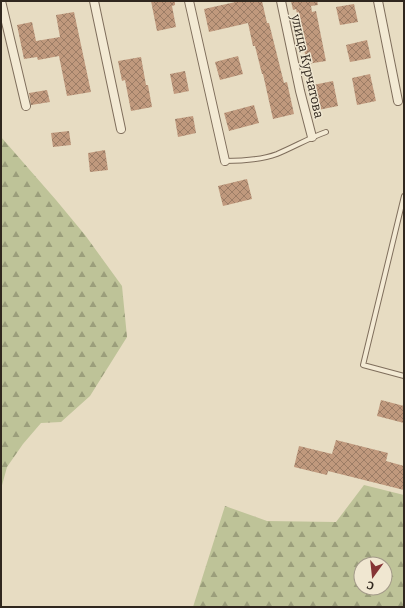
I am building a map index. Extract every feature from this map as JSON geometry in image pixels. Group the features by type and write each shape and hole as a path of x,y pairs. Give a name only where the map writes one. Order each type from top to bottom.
{"street":[{"path":"1,1 26,106"},
{"path":"94,1 121,129"},
{"path":"190,1 224,161"},
{"name":"улица Курчатова","path":"281,1 300,91 312,137"},
{"path":"378,1 401,101"}],"lane":[{"path":"224,161 244,161 276,154 326,132"},
{"path":"404,196 363,365 404,376"}],"green space":[{"path":"1,137 85,235 122,286 127,337 90,396 61,422 41,423 23,444 7,467 1,489"},
{"path":"364,485 404,495 404,607 193,607 225,506 267,521 336,522"}],"building":[{"path":"151,1 175,1 175,5 172,6 176,27 157,31"},
{"path":"240,1 262,1 284,83 287,82 294,114 273,119 263,74 255,46 253,46 248,23 209,32 204,9"},
{"path":"291,1 317,1 318,5 311,6 312,12 316,11 326,61 307,64 296,9 293,10"},
{"path":"354,4 358,22 340,25 336,7"},
{"path":"74,12 91,92 67,96 59,56 38,60 37,57 24,59 17,25 32,22 36,41 60,37 56,15"},
{"path":"367,40 371,58 350,62 346,45"},
{"path":"238,56 243,74 220,80 215,62"},
{"path":"141,57 152,107 131,111 125,80 122,81 118,61"},
{"path":"185,71 189,91 174,94 170,74"},
{"path":"370,74 376,101 357,105 352,78"},
{"path":"333,81 338,106 318,110 313,85"},
{"path":"47,90 50,102 31,105 29,93"},
{"path":"254,105 259,123 229,131 224,113"},
{"path":"193,116 196,133 178,137 175,119"},
{"path":"69,131 71,145 53,147 51,133"},
{"path":"105,150 108,170 90,172 88,153"},
{"path":"247,179 252,199 223,206 218,186"},
{"path":"381,400 404,406 404,423 377,416"},
{"path":"336,440 388,453 386,461 404,466 404,490 328,471 327,475 294,467 299,446 332,454"}]}
